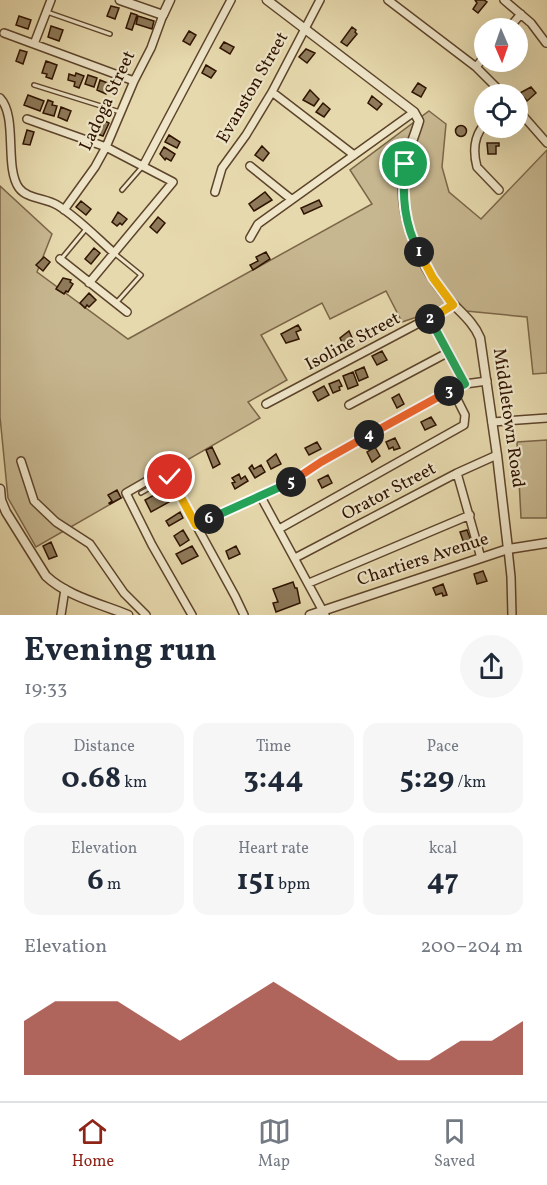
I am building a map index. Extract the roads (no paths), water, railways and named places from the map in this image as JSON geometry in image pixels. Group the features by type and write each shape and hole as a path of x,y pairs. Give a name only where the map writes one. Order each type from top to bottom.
{"street":[{"path":"34,44 51,0"},
{"path":"120,0 163,15"},
{"name":"Ladoga Street","path":"64,210 95,167 106,147 170,0"},
{"path":"143,165 231,0"},
{"path":"250,238 258,224 414,112 267,0"},
{"name":"Evanston Street","path":"215,192 222,168 246,135 272,92 320,0"},
{"path":"388,0 474,65"},
{"path":"504,0 521,14 546,43"},
{"path":"518,18 521,14"},
{"path":"4,33 134,81"},
{"path":"481,72 493,84"},
{"path":"272,92 354,155"},
{"path":"0,98 7,110 17,186 27,195 55,203 114,253"},
{"name":"Middletown Road","path":"414,112 419,121 405,164 402,191 408,227 433,278 477,332 481,344 508,549 512,615"},
{"path":"27,119 106,147 173,182 89,283"},
{"path":"528,121 547,143"},
{"path":"477,138 474,157 477,167 499,189"},
{"path":"250,166 291,199"},
{"path":"60,259 127,312"},
{"name":"Isoline Street","path":"266,404 453,305"},
{"path":"430,318 465,384"},
{"path":"349,405 447,353"},
{"path":"196,525 292,481 321,462 452,389 465,384 487,381"},
{"path":"279,529 460,429 466,423 465,415 452,389"},
{"path":"492,422 547,418"},
{"name":"Orator Street","path":"295,558 457,473 497,455"},
{"path":"21,461 34,501 56,522 90,544 123,593 146,615"},
{"path":"457,473 481,558"},
{"path":"192,615 152,545 126,493 168,474 236,596 244,615"},
{"path":"0,489 1,500 6,512 43,572 55,584 128,615"},
{"path":"261,497 324,613"},
{"path":"309,583 470,515"},
{"name":"Chartiers Avenue","path":"310,615 324,613 508,549 547,543"},
{"path":"61,615 65,589"}],"lane":[{"path":"47,12 110,34"},
{"path":"34,85 120,112"},
{"path":"122,190 143,165"},
{"path":"60,259 86,229"},
{"path":"114,253 141,275 116,304"},
{"path":"141,493 168,474"}]}
